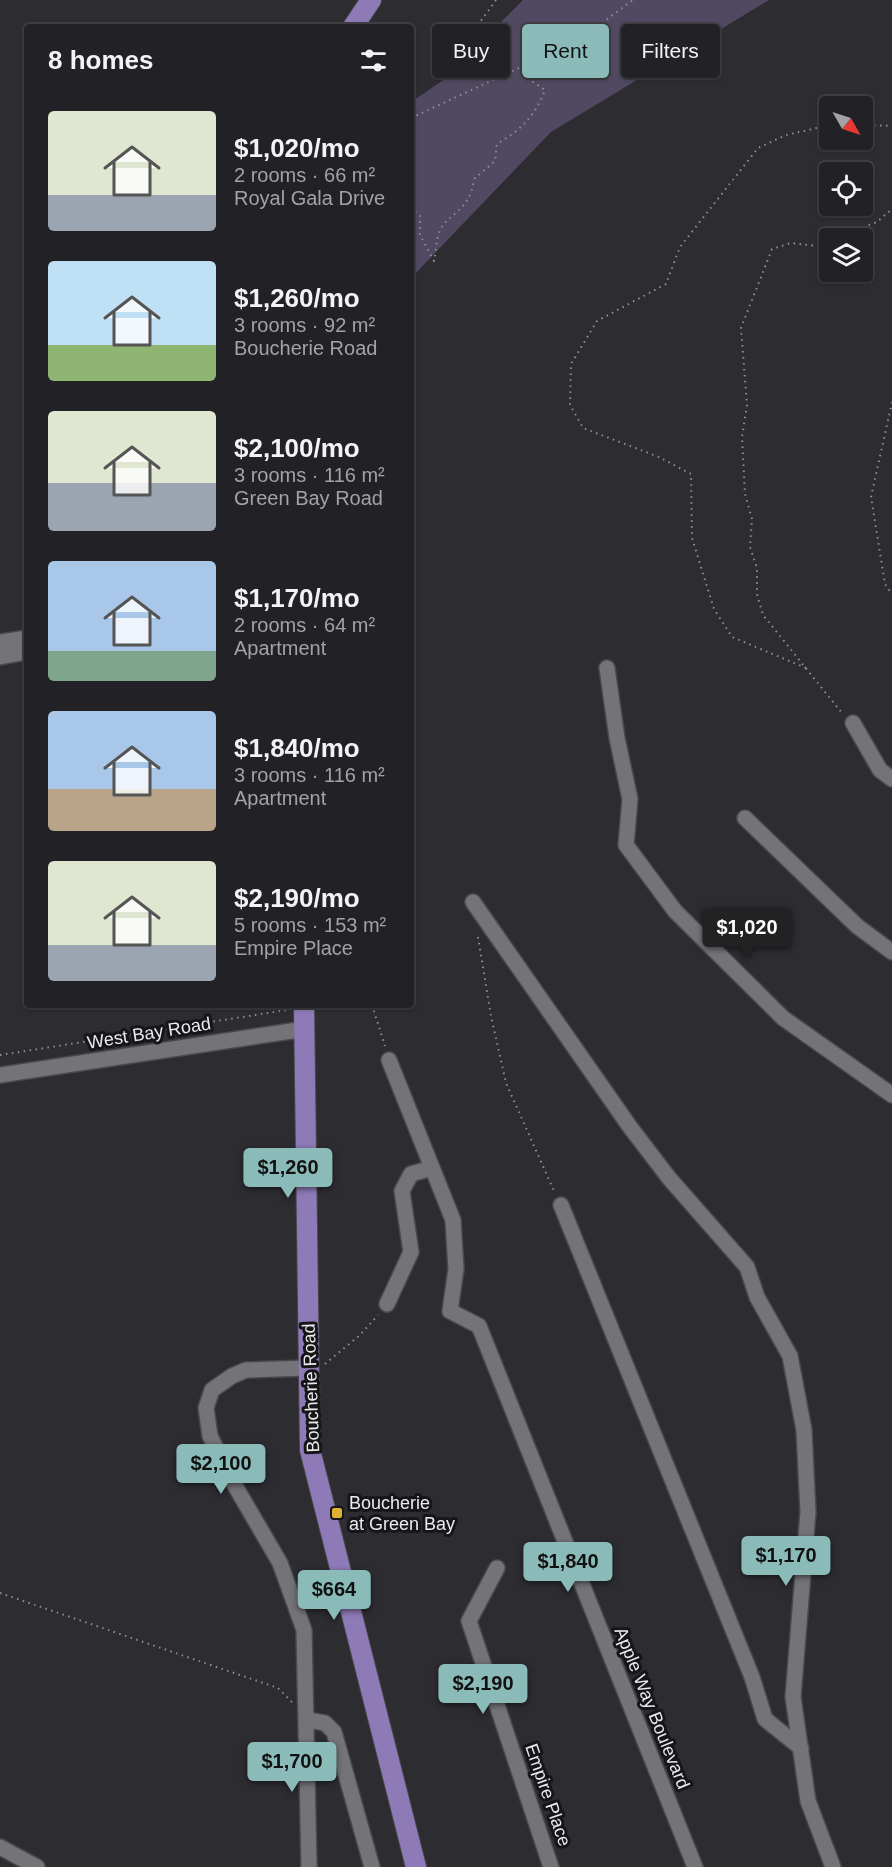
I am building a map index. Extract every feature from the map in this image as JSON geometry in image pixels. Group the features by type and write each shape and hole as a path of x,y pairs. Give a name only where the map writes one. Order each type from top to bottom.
{"main road":[{"path":"355,24 370,0"},
{"name":"Boucherie Road","path":"304,1008 310,1450 416,1867"}],"street":[{"path":"0,642 24,638"},
{"path":"0,657 24,653"},
{"path":"607,668 617,738 630,799 626,845 675,911 783,1018 892,1095"},
{"path":"853,723 880,770 892,779"},
{"path":"745,818 857,926 892,952"},
{"path":"473,902 630,1127 747,1267 757,1297 790,1356 804,1430 808,1512 794,1697 808,1801 833,1867"},
{"name":"West Bay Road","path":"0,1076 305,1029"},
{"path":"387,1304 411,1252 402,1191 411,1174 432,1168 389,1060"},
{"name":"Apple Way Boulevard","path":"432,1168 453,1220 456,1269 450,1311 479,1326 695,1867"},
{"path":"561,1204 752,1677 765,1719 801,1748"},
{"path":"309,1368 246,1371 232,1376 213,1390 206,1408 210,1436 234,1484 280,1563 304,1630 308,1720 309,1867"},
{"name":"Empire Place","path":"497,1568 469,1621 551,1867"},
{"path":"308,1720 325,1723 334,1732 372,1867"},
{"path":"0,1847 37,1867"}],"path":[{"path":"496,0 449,65 511,72"},
{"path":"601,24 633,0"},
{"path":"414,117 522,66"},
{"path":"414,210 420,216 420,236 434,261 439,231 459,212 472,193 474,179 495,162 497,144 518,132 537,110 545,90 533,82 532,78"},
{"path":"873,125 892,126"},
{"path":"806,668 732,637 714,609 692,538 691,474 659,457 583,428 570,405 571,364 597,321 666,284 680,247 758,148 786,135 819,128"},
{"path":"861,228 877,222 892,209"},
{"path":"819,245 791,243 772,249 741,328 747,405 742,437 745,482 752,519 750,547 757,568 757,594 763,615 792,647 834,706 853,723"},
{"path":"892,402 871,497 885,584 892,594"},
{"path":"478,936 490,1016 506,1083 561,1204"},
{"path":"0,1055 292,1008"},
{"path":"373,1008 389,1060"},
{"path":"309,1368 329,1363 360,1335 387,1304"},
{"path":"0,1593 278,1688 308,1720"}],"shaded area":[{"path":"523,0 769,0 720,30 720,24 621,24 621,78 640,78 551,132 414,275 414,100 445,78 510,78 510,24 499,24"}],"place":[{"name":"Boucherie at Green Bay","path":"337,1513"}]}
